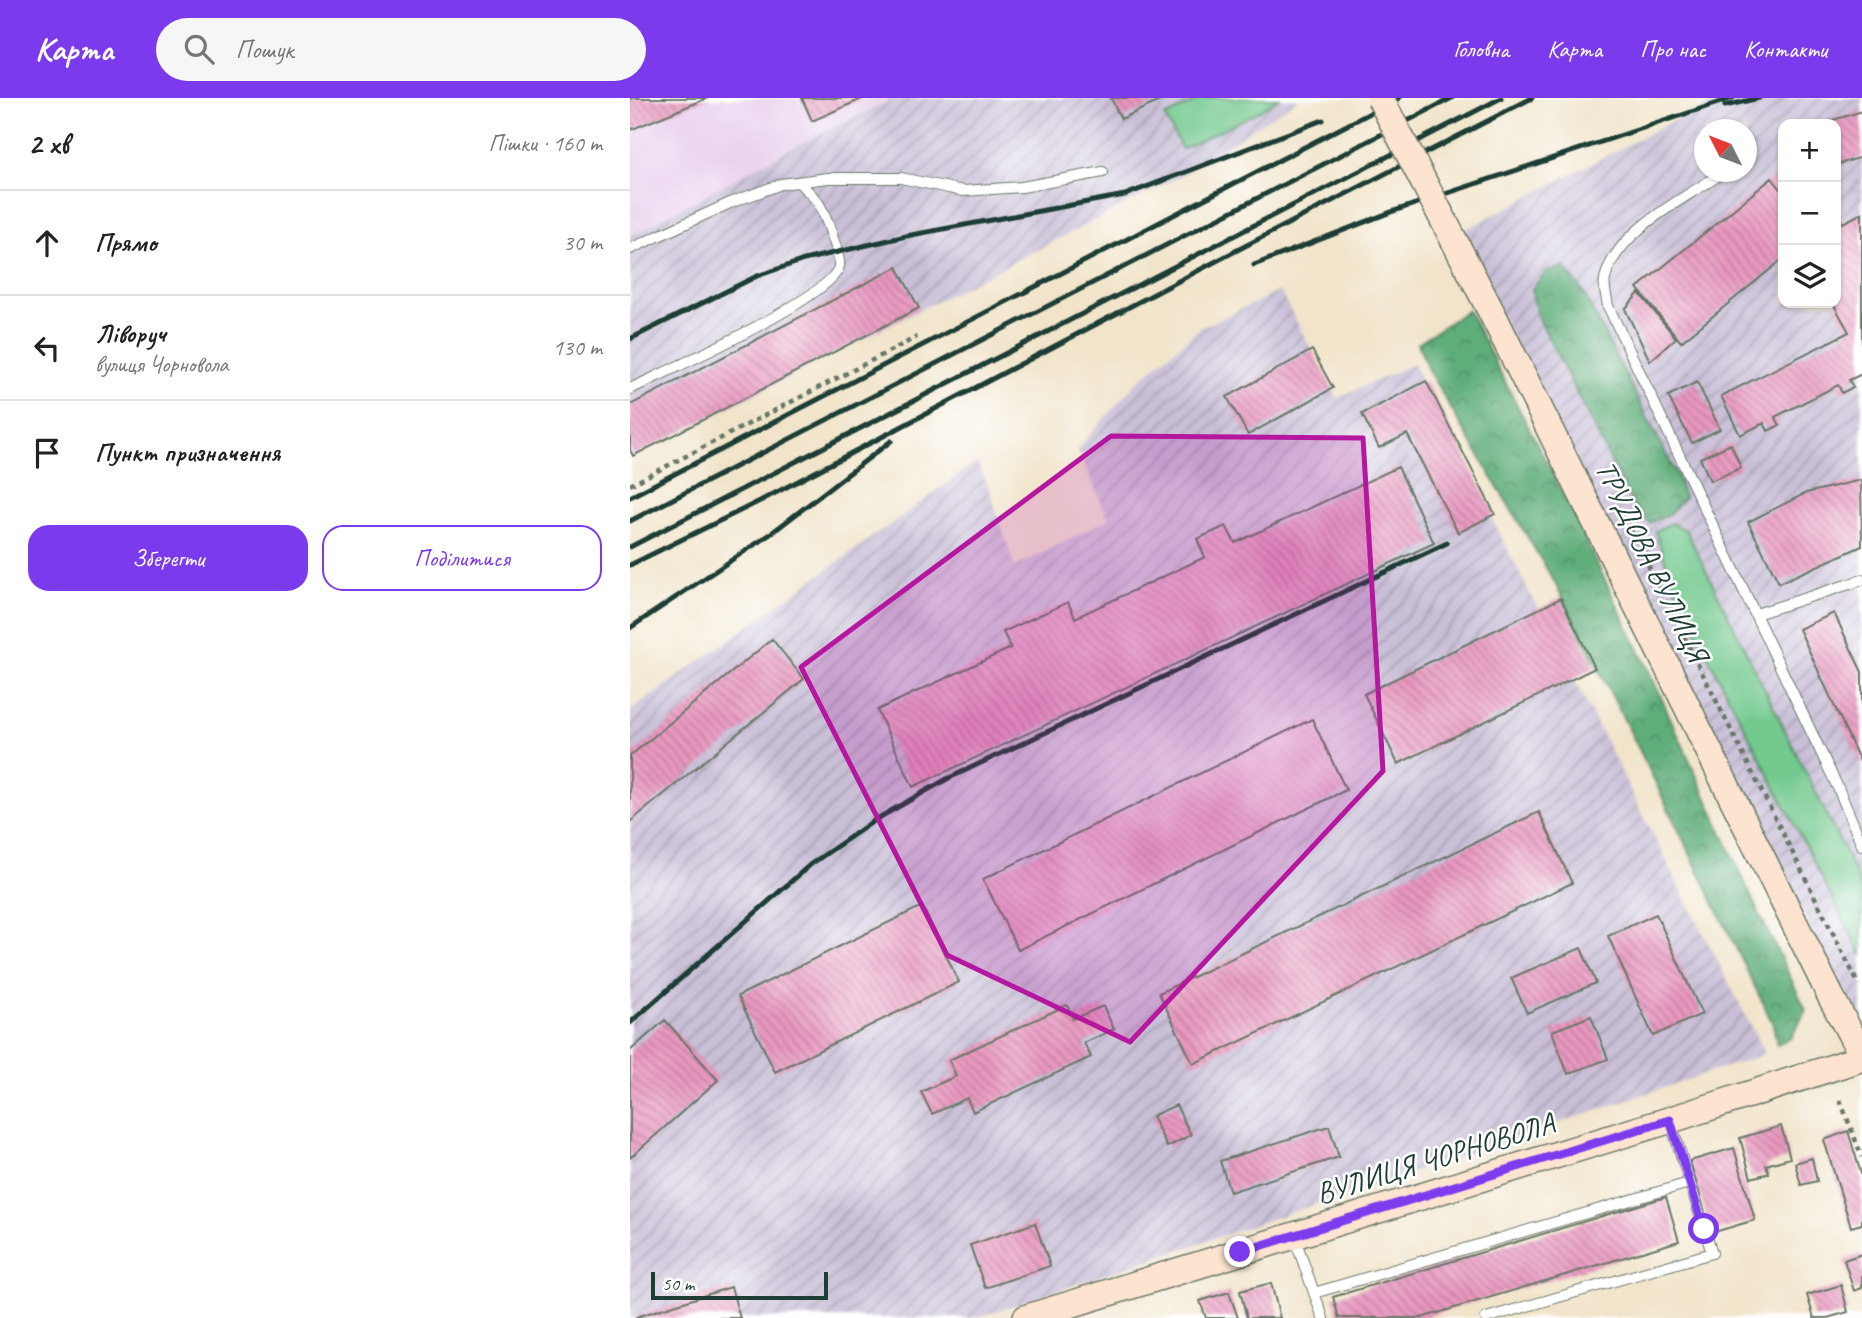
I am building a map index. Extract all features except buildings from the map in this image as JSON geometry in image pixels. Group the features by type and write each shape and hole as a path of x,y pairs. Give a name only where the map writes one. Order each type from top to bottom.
{"main road":[{"name":"ТРУДОВА ВУЛИЦЯ","path":"1380,98 1495,319 1862,1056"},
{"name":"ВУЛИЦЯ ЧОРНОВОЛА","path":"1026,1318 1670,1120 1862,1056"}],"lane":[{"path":"630,249 730,203 781,184 799,181 828,178 901,178 963,191 1022,187 1103,172"},
{"path":"630,389 780,314 813,295 834,277 839,266 834,241 819,204 799,181"},
{"path":"1709,182 1630,235 1613,256 1604,281 1608,306 1839,790 1862,845"},
{"path":"1756,614 1862,580"},
{"path":"1486,1318 1712,1253 1670,1120"},
{"path":"1314,1293 1689,1183"},
{"path":"1294,1236 1323,1318"}],"path":[{"path":"630,485 918,337"},
{"path":"1624,518 1858,985"},
{"path":"1840,1100 1862,1157"}],"highlighted area":[{"path":"1111,436 1363,438 1383,771 1130,1042 947,955 801,667"}],"shaded area":[{"path":"630,98 896,98 814,136 630,236"},
{"path":"896,98 1300,98 1177,178 630,458 630,236 814,136"},
{"path":"1729,98 1862,98 1862,1031 1459,233 1684,115"},
{"path":"1280,291 1337,398 1413,364 1765,1054 975,1318 630,1318 630,711 977,462 988,486 1015,567 1109,519 1077,449 1136,383 1200,328"}],"green space":[{"path":"1202,98 1279,98 1254,114 1182,149 1165,117"},
{"path":"1565,267 1583,292 1677,476 1684,498 1668,515 1649,523 1633,505 1536,313 1532,289 1546,272"},
{"path":"1468,310 1567,502 1649,671 1806,1010 1791,1038 1777,1045 1773,1024 1555,583 1428,370 1418,343"},
{"path":"1671,523 1686,530 1856,874 1862,894 1862,956 1674,585 1655,531"}],"railway":[{"path":"630,497 1399,98"},
{"path":"630,521 1452,98"},
{"path":"630,547 1501,98"},
{"path":"630,565 760,501 1532,98"},
{"path":"1254,265 1391,212 1733,98"},
{"path":"1725,106 1759,98"},
{"path":"630,339 757,276 804,260 906,236 1125,195 1323,120"},
{"path":"630,628 769,535 891,441"},
{"path":"630,1023 811,864 875,820 947,779 1447,543"}],"route":[{"path":"1240,1252 1670,1120 1704,1229"}]}
